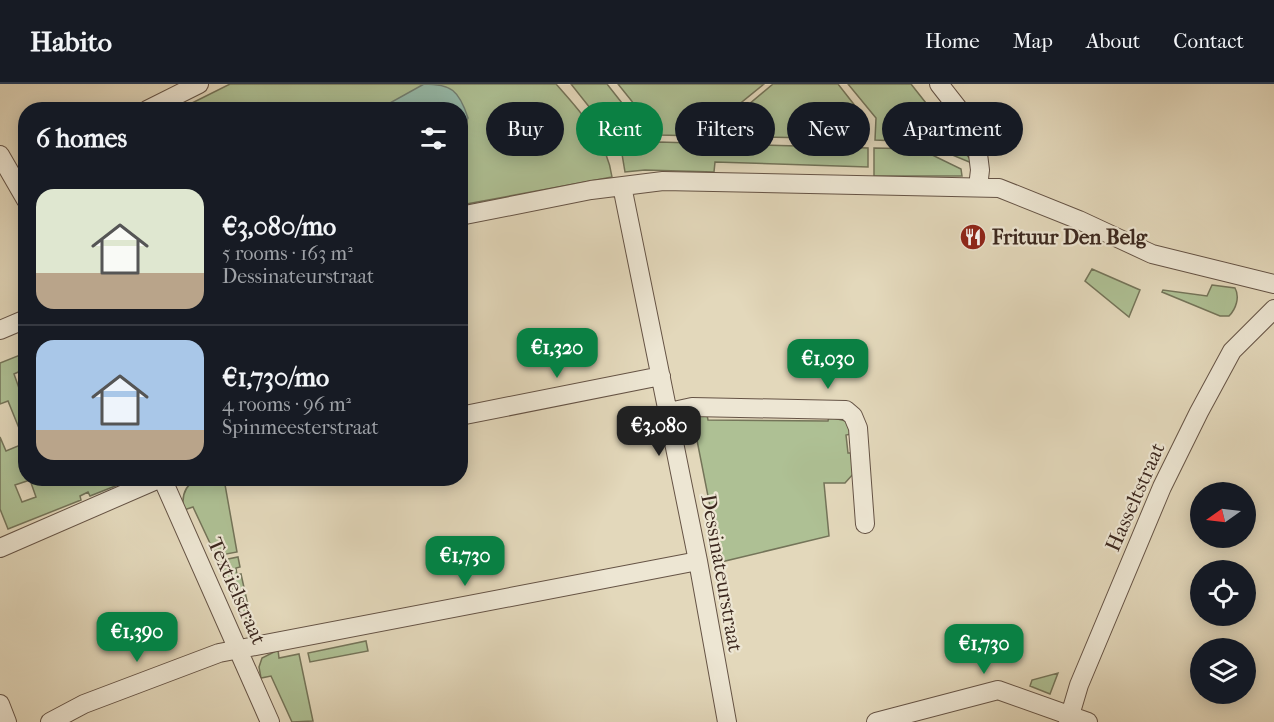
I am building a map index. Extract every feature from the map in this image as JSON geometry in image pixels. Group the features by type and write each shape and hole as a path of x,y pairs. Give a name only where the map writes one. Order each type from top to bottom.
{"street":[{"path":"163,102 200,84"},
{"path":"939,84 975,130 980,170 978,187"},
{"path":"0,155 18,171"},
{"path":"468,215 622,186 663,181 999,188 1079,220 1152,254 1274,284"},
{"name":"Dessinateurstraat","path":"622,186 669,412 727,722"},
{"name":"Hasseltstraat","path":"1069,719 1079,685 1162,487 1195,421 1232,351 1274,309"},
{"path":"0,330 18,322"},
{"path":"468,414 661,376"},
{"path":"669,412 692,408 846,410 853,416 858,428 865,524"},
{"path":"0,548 143,486"},
{"name":"Textielstraat","path":"165,486 270,722"},
{"path":"50,722 84,704 146,679 164,676 219,653 698,561"},
{"path":"876,722 998,690 1069,719 1088,722"},
{"path":"0,704 7,722"}],"shaded area":[{"path":"230,84 556,84 576,108 576,156 607,156 612,177 468,204 468,102 194,102"},
{"path":"424,84 447,87 461,102 392,102"},
{"path":"571,84 607,84 621,102 585,102"},
{"path":"618,84 764,84 742,102 675,102 675,135 663,135 663,102 632,102"},
{"path":"773,84 838,84 852,102 787,102 787,137 775,137 775,102 752,102"},
{"path":"848,84 911,84 925,102 882,102 882,140 875,140 876,118 870,111 870,102 863,102"},
{"path":"663,142 675,142 675,156 775,156 775,145 787,146 787,156 868,156 868,167 715,162 714,172 645,170 625,172 622,156 663,156"},
{"path":"874,148 882,148 882,156 934,156 961,169 962,176 874,176"},
{"path":"955,156 968,156 974,164"},
{"path":"1092,269 1140,290 1129,317 1085,281"},
{"path":"1212,285 1235,288 1236,303 1229,316 1220,316 1162,292 1163,290 1207,296"},
{"path":"18,356 18,372 14,374 18,385 18,426 8,401 0,404 0,363"},
{"path":"692,415 707,415 708,420 828,421 829,417 846,421 851,434 846,435 848,453 853,453 854,473 845,483 824,483 829,536 721,562"},
{"path":"0,437 6,451 18,446 18,484 15,485 22,502 36,497 32,486 115,486 90,496 88,492 80,496 81,500 8,529 0,509"},
{"path":"188,486 225,486 237,552 216,556 193,507 184,510 185,492"},
{"path":"238,557 240,567 236,568 237,575 241,574 251,619 247,620 218,561"},
{"path":"366,641 368,651 310,662 308,653"},
{"path":"278,650 279,658 299,654 313,721 292,722 271,676 261,678 259,667 262,658"},
{"path":"1058,673 1050,694 1030,686 1032,680"}],"place":[{"name":"Frituur Den Belg","path":"973,237"}]}
